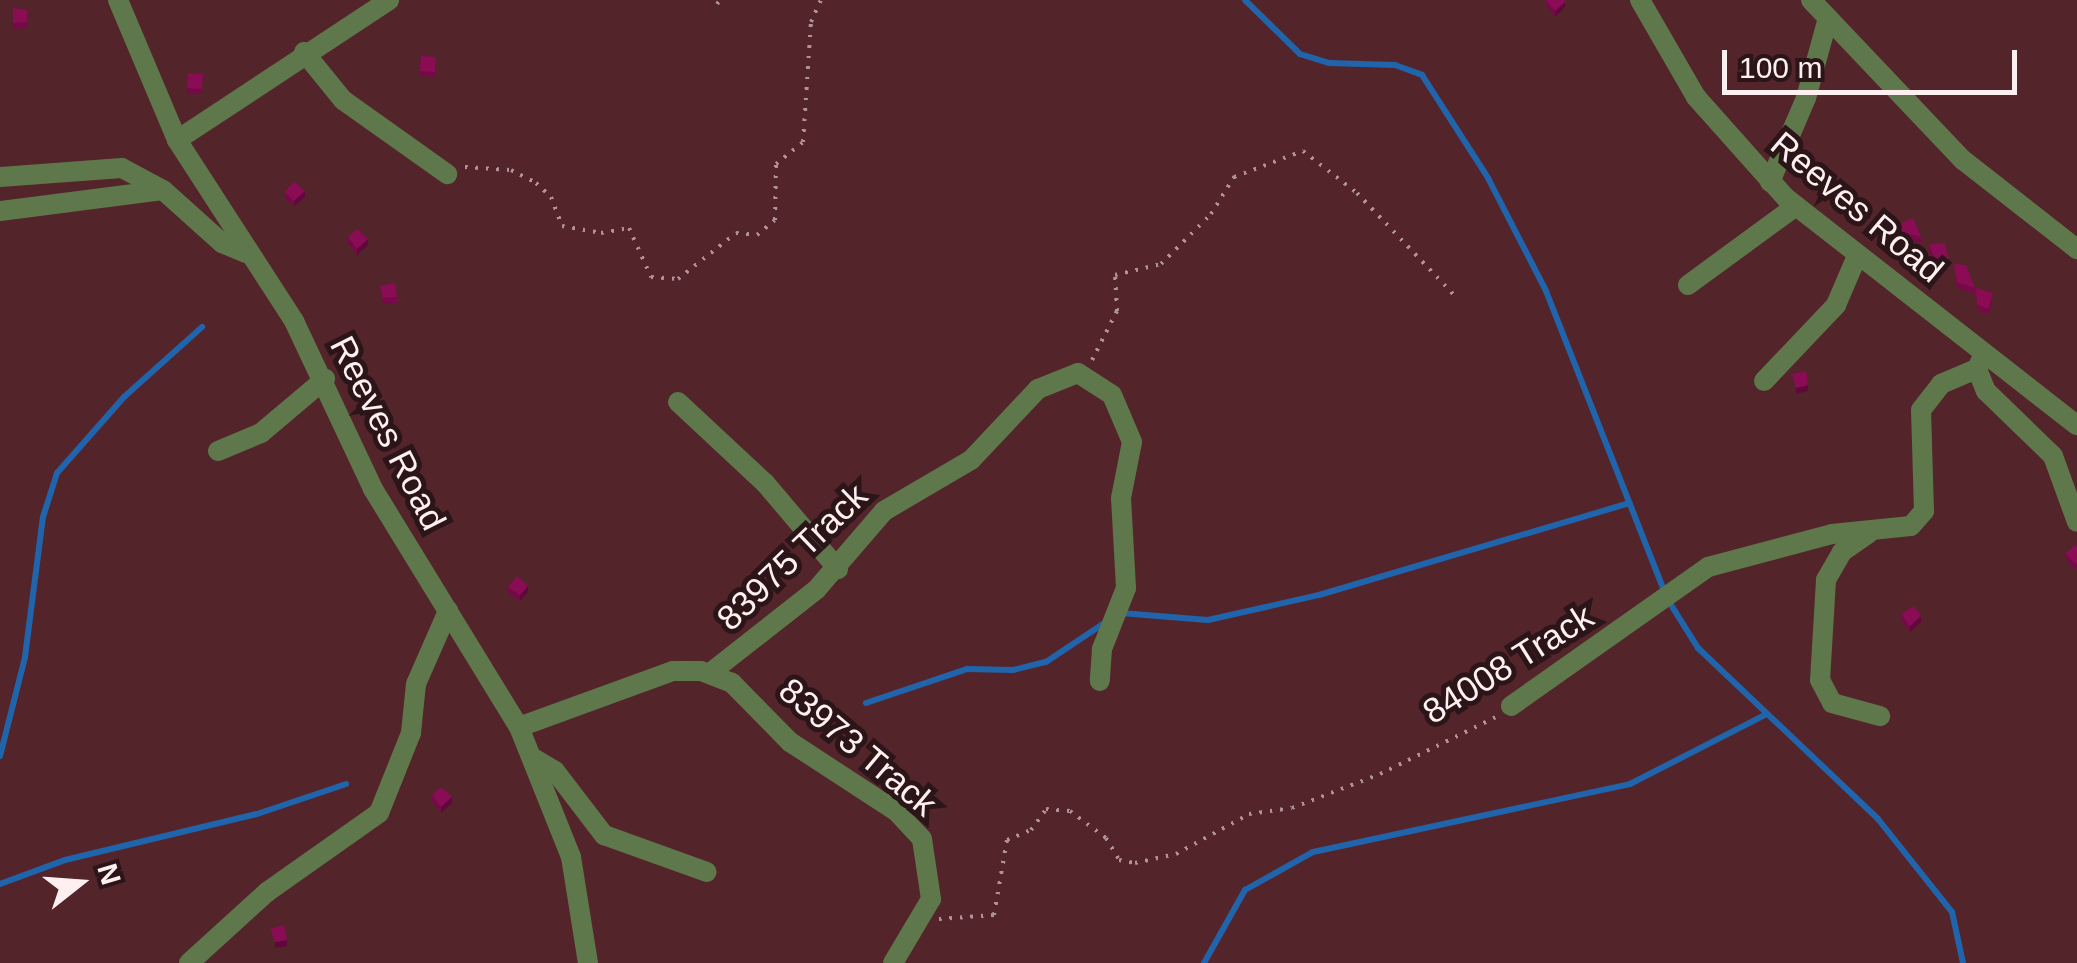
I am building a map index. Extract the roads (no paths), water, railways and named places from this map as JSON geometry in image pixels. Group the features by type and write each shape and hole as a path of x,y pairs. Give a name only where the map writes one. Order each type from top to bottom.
{"street":[{"name":"Reeves Road","path":"118,0 177,140 325,379 373,489 520,728 571,857 588,963"},
{"path":"177,140 304,52 389,0"},
{"name":"Reeves Road","path":"1640,0 1696,96 1770,182 1981,360 2077,425"},
{"path":"1811,0 1964,160 2077,249"},
{"path":"1770,182 1806,98 1828,18"},
{"path":"304,52 344,100 447,174"},
{"path":"0,177 104,166 163,190 222,243 248,254"},
{"path":"0,211 163,190"},
{"path":"1688,284 1796,206"},
{"path":"1764,381 1836,305 1857,256"},
{"path":"1981,360 1990,396 2048,448 2077,522"},
{"name":"84008 Track","path":"1511,706 1708,567 1832,534 1904,530 1921,516 1921,410 1941,384 1981,360"},
{"name":"83975 Track","path":"710,672 761,639 838,568 890,506 971,460 1000,422 1045,384 1078,374 1112,395 1132,442 1121,498 1126,588 1102,650 1100,681"},
{"path":"218,451 262,433 325,379"},
{"path":"678,402 765,483 838,568"},
{"path":"1869,533 1842,552 1826,580 1820,680 1832,704 1880,716"},
{"path":"188,963 266,892 379,813 408,745 416,684 448,611"},
{"path":"520,728 628,682 674,671 710,672"},
{"name":"83973 Track","path":"710,672 744,693 790,742 910,823 929,858 925,917 893,963"},
{"path":"535,760 555,771 604,835 707,872"}],"waterway":[{"path":"1245,0 1300,54 1329,63 1395,65 1422,75 1488,178 1546,291 1668,600 1698,648 1878,819 1952,912 1963,963"},
{"path":"0,756 25,657 43,517 57,473 124,397 202,327"},
{"path":"1121,613 1208,620 1319,595 1630,503"},
{"path":"866,703 967,669 1013,670 1046,662 1106,622"},
{"path":"1204,963 1245,890 1313,852 1630,784 1767,714"},
{"path":"0,884 65,860 257,814 346,784"}]}
